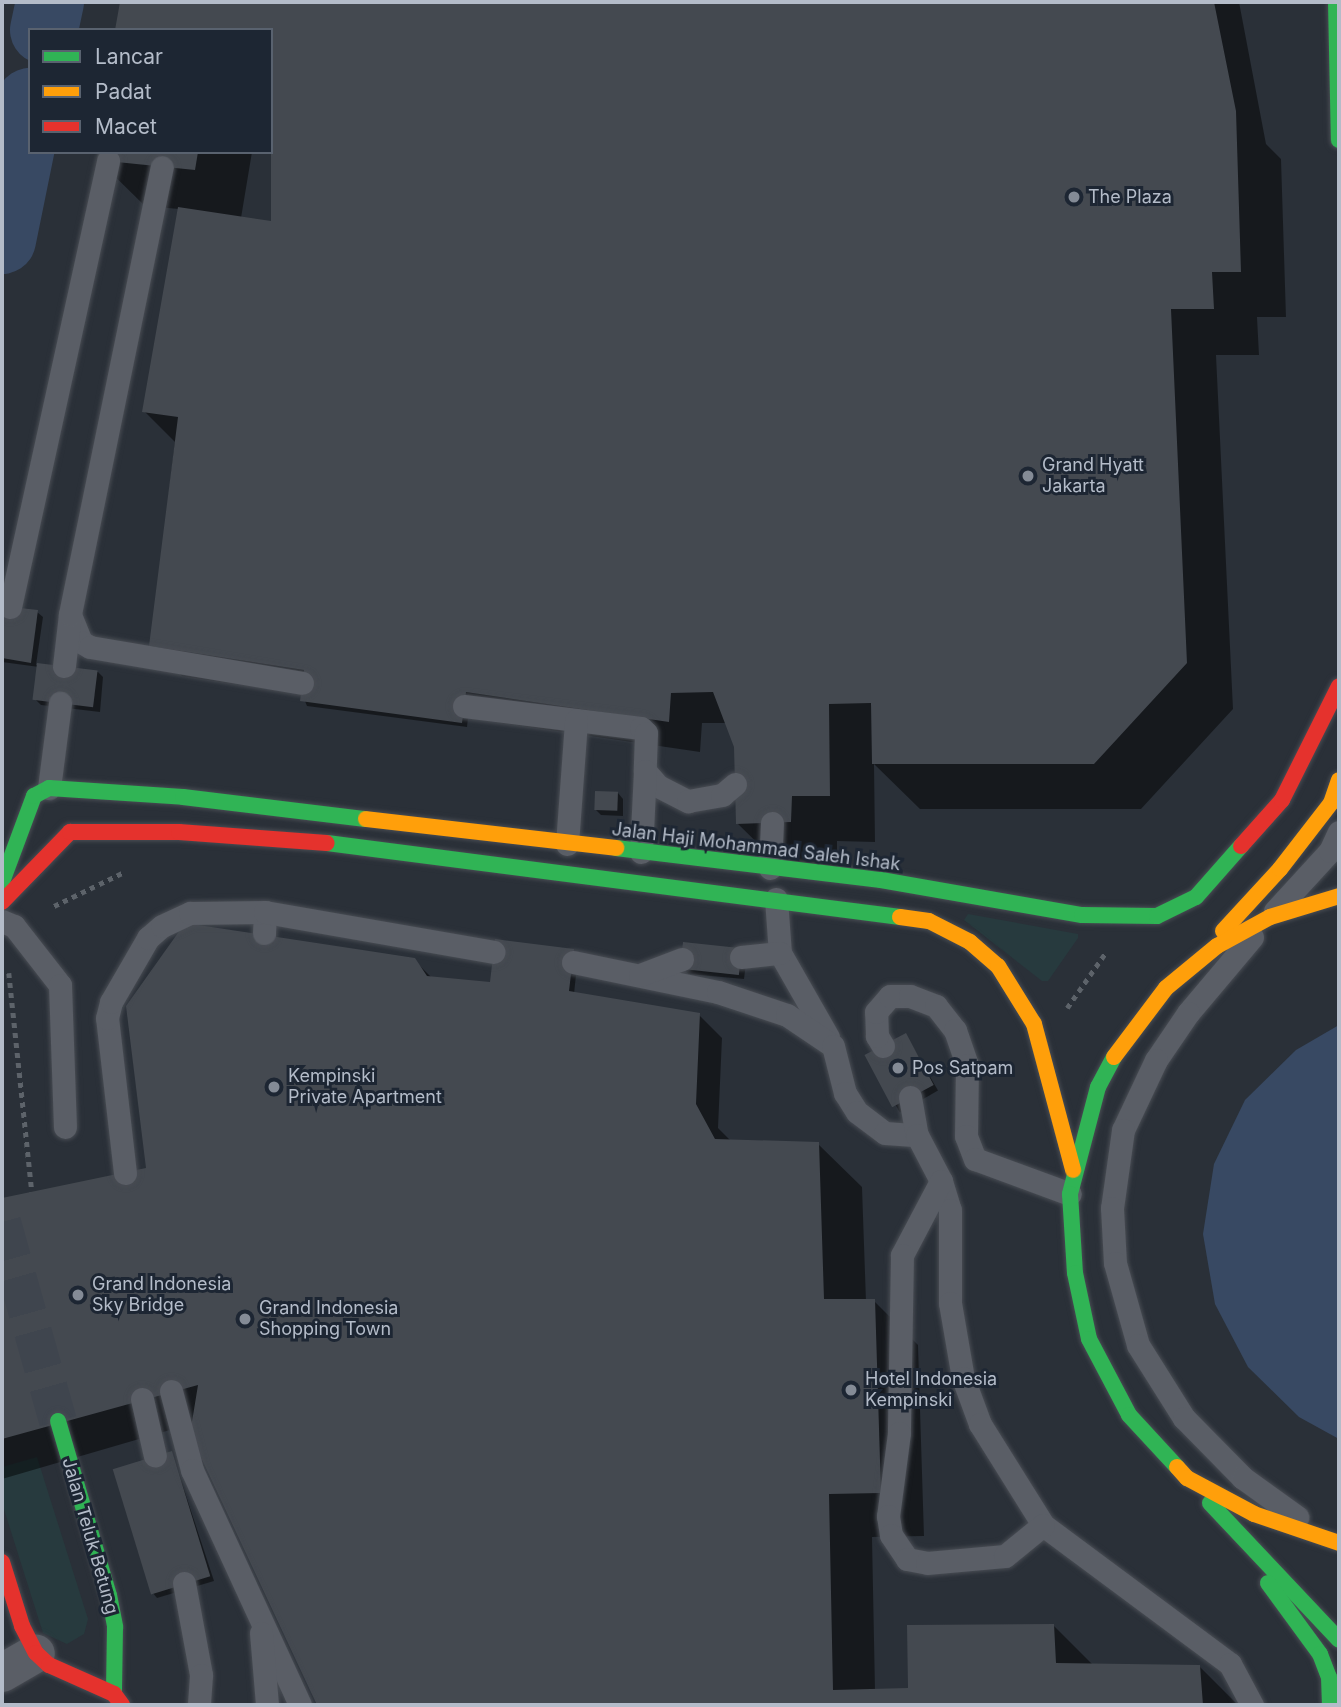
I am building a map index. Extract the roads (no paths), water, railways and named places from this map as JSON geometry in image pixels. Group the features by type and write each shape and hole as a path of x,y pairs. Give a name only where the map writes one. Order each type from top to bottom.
{"street":[{"path":"1336,2 1339,140"},
{"name":"Jalan Haji Mohammad Saleh Ishak","path":"49,788 183,797 881,880 1082,915 1157,916 1196,897 1282,800 1339,686"},
{"path":"1339,780 1331,803 1280,869 1196,961 1166,988 1116,1052 1098,1087 1073,1170 1070,1194 1075,1273 1089,1339 1129,1415 1339,1640"},
{"path":"2,882 34,796 49,788"},
{"path":"2,902 64,836 76,830 310,841 776,899 929,921 970,942 998,966 1034,1024 1073,1170"},
{"path":"1196,961 1270,917 1339,896"},
{"name":"Jalan Teluk Betung","path":"36,1653 49,1665 118,1700 115,1627 109,1595 58,1422"},
{"path":"1187,1478 1254,1514 1336,1545"},
{"path":"1238,1534 1249,1556 1320,1654 1329,1677 1330,1705"},
{"path":"2,1562 22,1626 36,1653 2,1673"}],"lane":[{"path":"10,607 108,161"},
{"path":"64,666 70,614 162,167"},
{"path":"70,614 81,642 90,647 302,683"},
{"path":"49,788 60,703"},
{"path":"464,706 645,730 641,852"},
{"path":"567,844 576,720"},
{"path":"645,771 658,786 688,801 722,795 735,784"},
{"path":"770,867 772,823"},
{"path":"1336,1545 1243,1478 1184,1418 1138,1345 1115,1263 1112,1208 1123,1130 1156,1060 1188,1013 1330,851 1339,832"},
{"path":"776,899 780,953 833,1046 845,1093 857,1112 885,1133 917,1135"},
{"path":"125,1172 107,1034 111,1002 148,938 162,926 190,913 494,952"},
{"path":"2,921 14,926 60,985 65,1127"},
{"path":"741,957 780,953"},
{"path":"639,976 682,959"},
{"path":"573,962 743,999 811,1028 833,1046"},
{"path":"883,1046 877,1036 876,1012 890,996 910,996 936,1006 955,1030 967,1065 966,1136 975,1159 1070,1194"},
{"path":"910,1097 917,1135 941,1181 950,1210 950,1303 962,1378 980,1424 1043,1525 1230,1664 1252,1705"},
{"path":"941,1181 902,1255 899,1433 888,1516 891,1535 907,1559 928,1563 1005,1556 1018,1550 1043,1525"},
{"path":"171,1391 191,1471 300,1705"},
{"path":"142,1399 155,1457"},
{"path":"184,1583 201,1675 199,1705"},
{"path":"259,1616 267,1705"}],"water":[{"path":"1339,1025 1339,1439 1299,1417 1248,1367 1215,1304 1203,1234 1214,1164 1245,1100 1296,1050"}],"waterway":[{"path":"44,28 50,2"},
{"path":"2,240 28,112"}],"tunnel":[{"path":"2,1222 58,1421"}],"place":[{"name":"The Plaza","path":"1074,197"},
{"name":"Grand Hyatt Jakarta","path":"1028,476"},
{"name":"Pos Satpam","path":"898,1068"},
{"name":"Kempinski Private Apartment","path":"274,1087"},
{"name":"Grand Indonesia Sky Bridge","path":"78,1295"},
{"name":"Grand Indonesia Shopping Town","path":"245,1319"},
{"name":"Hotel Indonesia Kempinski","path":"851,1390"}]}
